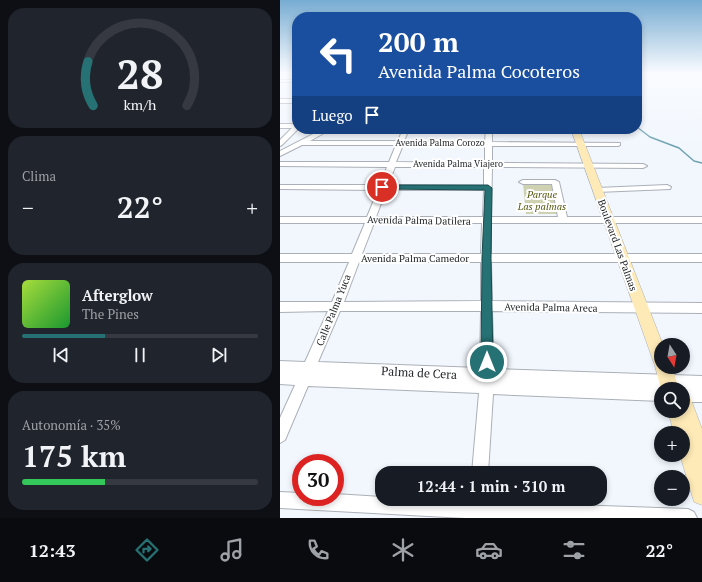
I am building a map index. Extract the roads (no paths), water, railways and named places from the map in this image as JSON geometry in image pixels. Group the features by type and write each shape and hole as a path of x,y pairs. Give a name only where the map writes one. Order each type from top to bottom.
{"main road":[{"name":"Boulevard Las Palmas","path":"577,134 654,343"},
{"path":"678,418 702,494"},
{"path":"688,418 702,454"}],"street":[{"path":"280,101 292,101"},
{"path":"280,126 292,126"},
{"path":"280,144 292,131"},
{"path":"280,154 318,134"},
{"name":"Calle Palma Yuca","path":"280,435 336,307 404,134"},
{"path":"481,466 487,381 486,258 489,134"},
{"name":"Avenida Palma Corozo","path":"300,143 618,144"},
{"name":"Avenida Palma Viajero","path":"280,164 588,164 643,166"},
{"path":"523,182 556,182 563,220"},
{"path":"280,187 488,188"},
{"path":"597,190 667,187"},
{"name":"Avenida Palma Datilera","path":"280,220 702,220"},
{"name":"Avenida Palma Camedor","path":"280,258 702,258"},
{"name":"Avenida Palma Areca","path":"280,307 487,306 641,309 702,308"},
{"name":"Palma de Cera","path":"280,367 307,373 487,381 654,384"},
{"name":"Palma de Cera","path":"280,378 307,373"},
{"name":"Palma de Cera","path":"690,383 702,383"},
{"path":"690,395 702,396"},
{"path":"280,500 688,518"}],"waterway":[{"path":"642,131 650,137 679,148 694,161 702,163"}],"park label":[{"name":"Parque Las palmas","path":"542,200"}]}
